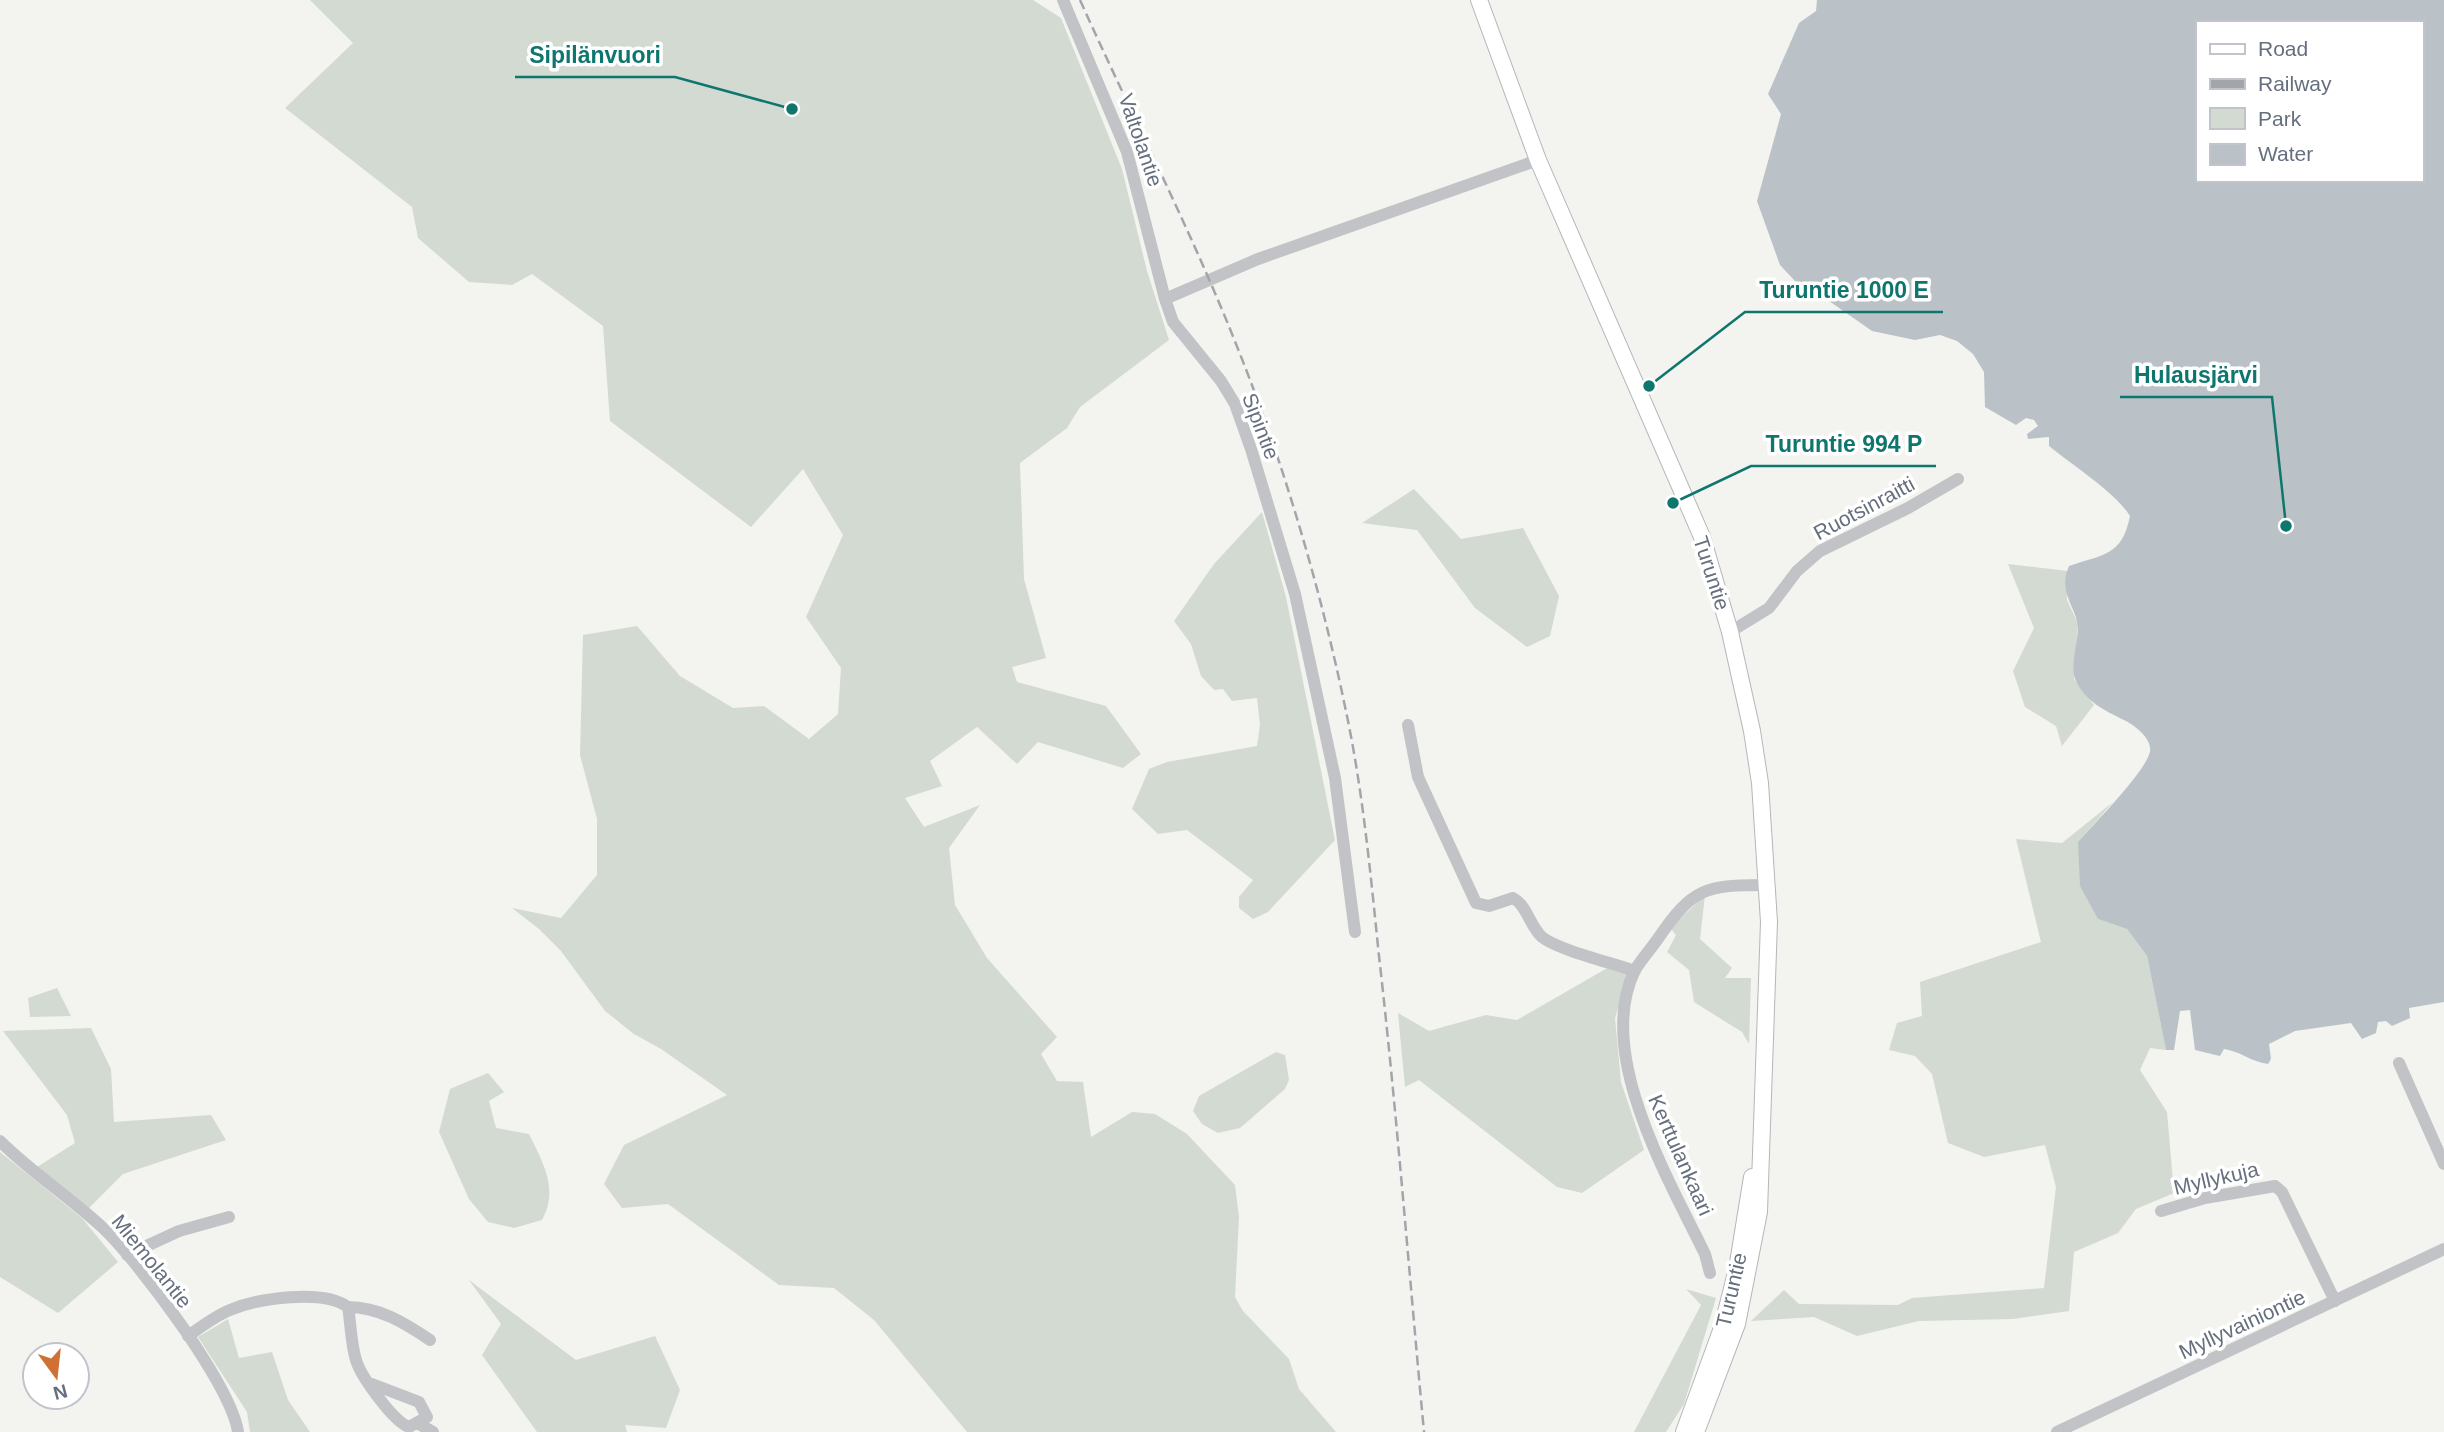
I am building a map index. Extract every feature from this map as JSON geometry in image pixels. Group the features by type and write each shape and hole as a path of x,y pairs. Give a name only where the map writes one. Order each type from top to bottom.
{"main road":[{"name":"Turuntie","path":"1479,0 1538,160 1702,537 1730,632 1752,731 1768,885 1759,1212 1744,1297 1723,1367 1696,1432"},
{"name":"Turuntie","path":"1684,1432 1722,1328 1737,1269 1760,1144"}],"street":[{"name":"Valtolantie","path":"1063,0 1127,152 1165,299"},
{"path":"1165,299 1258,259 1538,160"},
{"name":"Sipintie","path":"1165,299 1173,322 1221,381 1235,404 1251,449 1294,594 1335,778 1356,932"},
{"name":"Ruotsinraitti","path":"1730,632 1769,608 1797,571 1820,551 1908,508 1958,479"},
{"path":"1408,725 1418,776 1476,903 1489,906 1513,898 1544,939 1635,971"},
{"name":"Kerttulankaari","path":"1710,1273 1634,1101 1625,1034 1626,1007 1635,971 1679,907 1693,895 1731,885 1768,885"},
{"path":"2399,1063 2444,1164"},
{"name":"Miemolantie","path":"0,1141 24,1166 102,1227 127,1255 188,1336 227,1399 238,1432"},
{"name":"Myllykuja","path":"2161,1212 2205,1198 2275,1186 2282,1192 2335,1301"},
{"path":"127,1255 179,1231 229,1217"},
{"name":"Myllyvainiontie","path":"2057,1432 2444,1250"},
{"path":"188,1336 230,1310 254,1303 326,1297 337,1299 348,1307 364,1307 388,1316 430,1340"},
{"path":"348,1307 356,1362 400,1424 409,1427 419,1424 427,1417 419,1402 372,1384"},
{"path":"419,1424 433,1432"}],"green space":[{"path":"310,0 1033,0 1061,18 1122,169 1147,271 1169,340 1080,407 1067,428 1020,463 1024,579 1046,658 1012,667 1017,682 1106,706 1141,754 1123,768 1038,742 1017,764 977,727 930,761 942,786 905,798 924,827 980,805 949,848 955,905 987,958 1057,1037 1041,1054 1057,1081 1083,1082 1091,1137 1132,1112 1155,1114 1187,1134 1235,1185 1239,1217 1235,1297 1243,1311 1289,1359 1299,1389 1336,1432 967,1432 874,1320 834,1288 779,1285 668,1204 622,1208 604,1184 624,1145 727,1095 661,1049 634,1034 605,1011 561,951 512,908 561,918 597,875 597,819 580,755 583,635 637,626 680,676 733,708 764,706 809,739 838,714 841,668 806,617 843,535 803,469 751,527 610,421 603,326 532,274 512,285 469,282 418,238 412,207 285,108 353,43"},
{"path":"1414,489 1461,539 1523,528 1559,596 1550,636 1527,647 1475,608 1417,530 1362,523"},
{"path":"1262,512 1286,597 1335,840 1268,912 1253,919 1239,908 1239,897 1253,880 1187,830 1158,834 1132,809 1149,769 1167,762 1257,746 1260,725 1257,698 1232,701 1223,689 1214,690 1201,676 1191,644 1174,621 1214,564"},
{"path":"2008,564 2067,571 2067,600 2078,624 2074,679 2094,705 2062,746 2056,726 2025,707 2013,671 2034,628"},
{"path":"2113,802 2078,842 2098,919 2127,929 2147,956 2166,1050 2150,1048 2140,1070 2167,1112 2174,1193 2136,1209 2118,1233 2074,1252 2069,1311 2013,1319 1919,1321 1857,1336 1814,1317 1751,1321 1784,1290 1799,1304 1898,1305 1912,1298 2044,1288 2056,1187 2045,1145 1984,1157 1948,1143 1932,1074 1915,1056 1889,1050 1897,1023 1922,1016 1920,982 2041,942 2016,839 2062,843"},
{"path":"1705,895 1700,939 1732,968 1725,978 1751,978 1749,1044 1742,1032 1694,1002 1689,970 1667,952 1676,935 1670,928"},
{"path":"1616,963 1632,965 1615,1018 1621,1082 1644,1150 1582,1193 1557,1187 1419,1080 1405,1087 1398,1013 1429,1031 1486,1015 1517,1020"},
{"path":"57,988 71,1016 30,1017 28,998"},
{"path":"91,1028 111,1069 114,1122 211,1115 226,1140 123,1174 88,1209 37,1167 75,1143 67,1115 3,1031"},
{"path":"1276,1052 1285,1055 1289,1080 1285,1089 1240,1128 1218,1133 1202,1124 1193,1111 1199,1096"},
{"path":"488,1073 504,1092 489,1101 496,1128 529,1134 544,1166 549,1187 547,1209 542,1220 514,1228 488,1222 469,1199 439,1132 450,1089"},
{"path":"0,1152 82,1218 118,1262 58,1313 0,1277"},
{"path":"469,1280 576,1360 655,1336 680,1390 666,1428 625,1425 627,1432 537,1432 482,1355 501,1324"},
{"path":"1686,1289 1716,1298 1684,1404 1666,1432 1634,1432 1701,1305"},
{"path":"228,1319 239,1358 272,1352 288,1400 310,1432 250,1432 247,1412 198,1337"}],"water":[{"path":"1817,0 2444,0 2444,1002 2409,1008 2410,1018 2392,1026 2386,1021 2378,1022 2376,1033 2362,1039 2351,1023 2295,1031 2269,1044 2271,1059 2268,1064 2224,1049 2220,1056 2195,1050 2190,1010 2180,1011 2174,1050 2166,1050 2147,956 2127,929 2098,919 2080,886 2078,842 2140,770 2147,759 2150,746 2145,737 2128,722 2096,705 2076,681 2074,662 2078,628 2066,592 2066,575 2069,566 2110,552 2122,539 2130,516 2104,488 2049,446 2049,437 2028,439 2027,434 2038,426 2034,420 2026,418 2016,425 1985,407 1984,372 1973,354 1957,341 1940,335 1915,340 1872,331 1822,296 1795,281 1780,265 1757,201 1781,114 1768,94 1799,23 1816,11"}],"railway":[{"path":"1080,0 1183,220 1240,354 1289,491 1328,632 1349,726 1367,841 1392,1075 1424,1432"}],"place":[{"name":"Sipilänvuori","path":"792,109"},
{"name":"Turuntie 1000 E","path":"1649,386"},
{"name":"Turuntie 994 P","path":"1673,503"},
{"name":"Hulausjärvi","path":"2286,526"}]}
